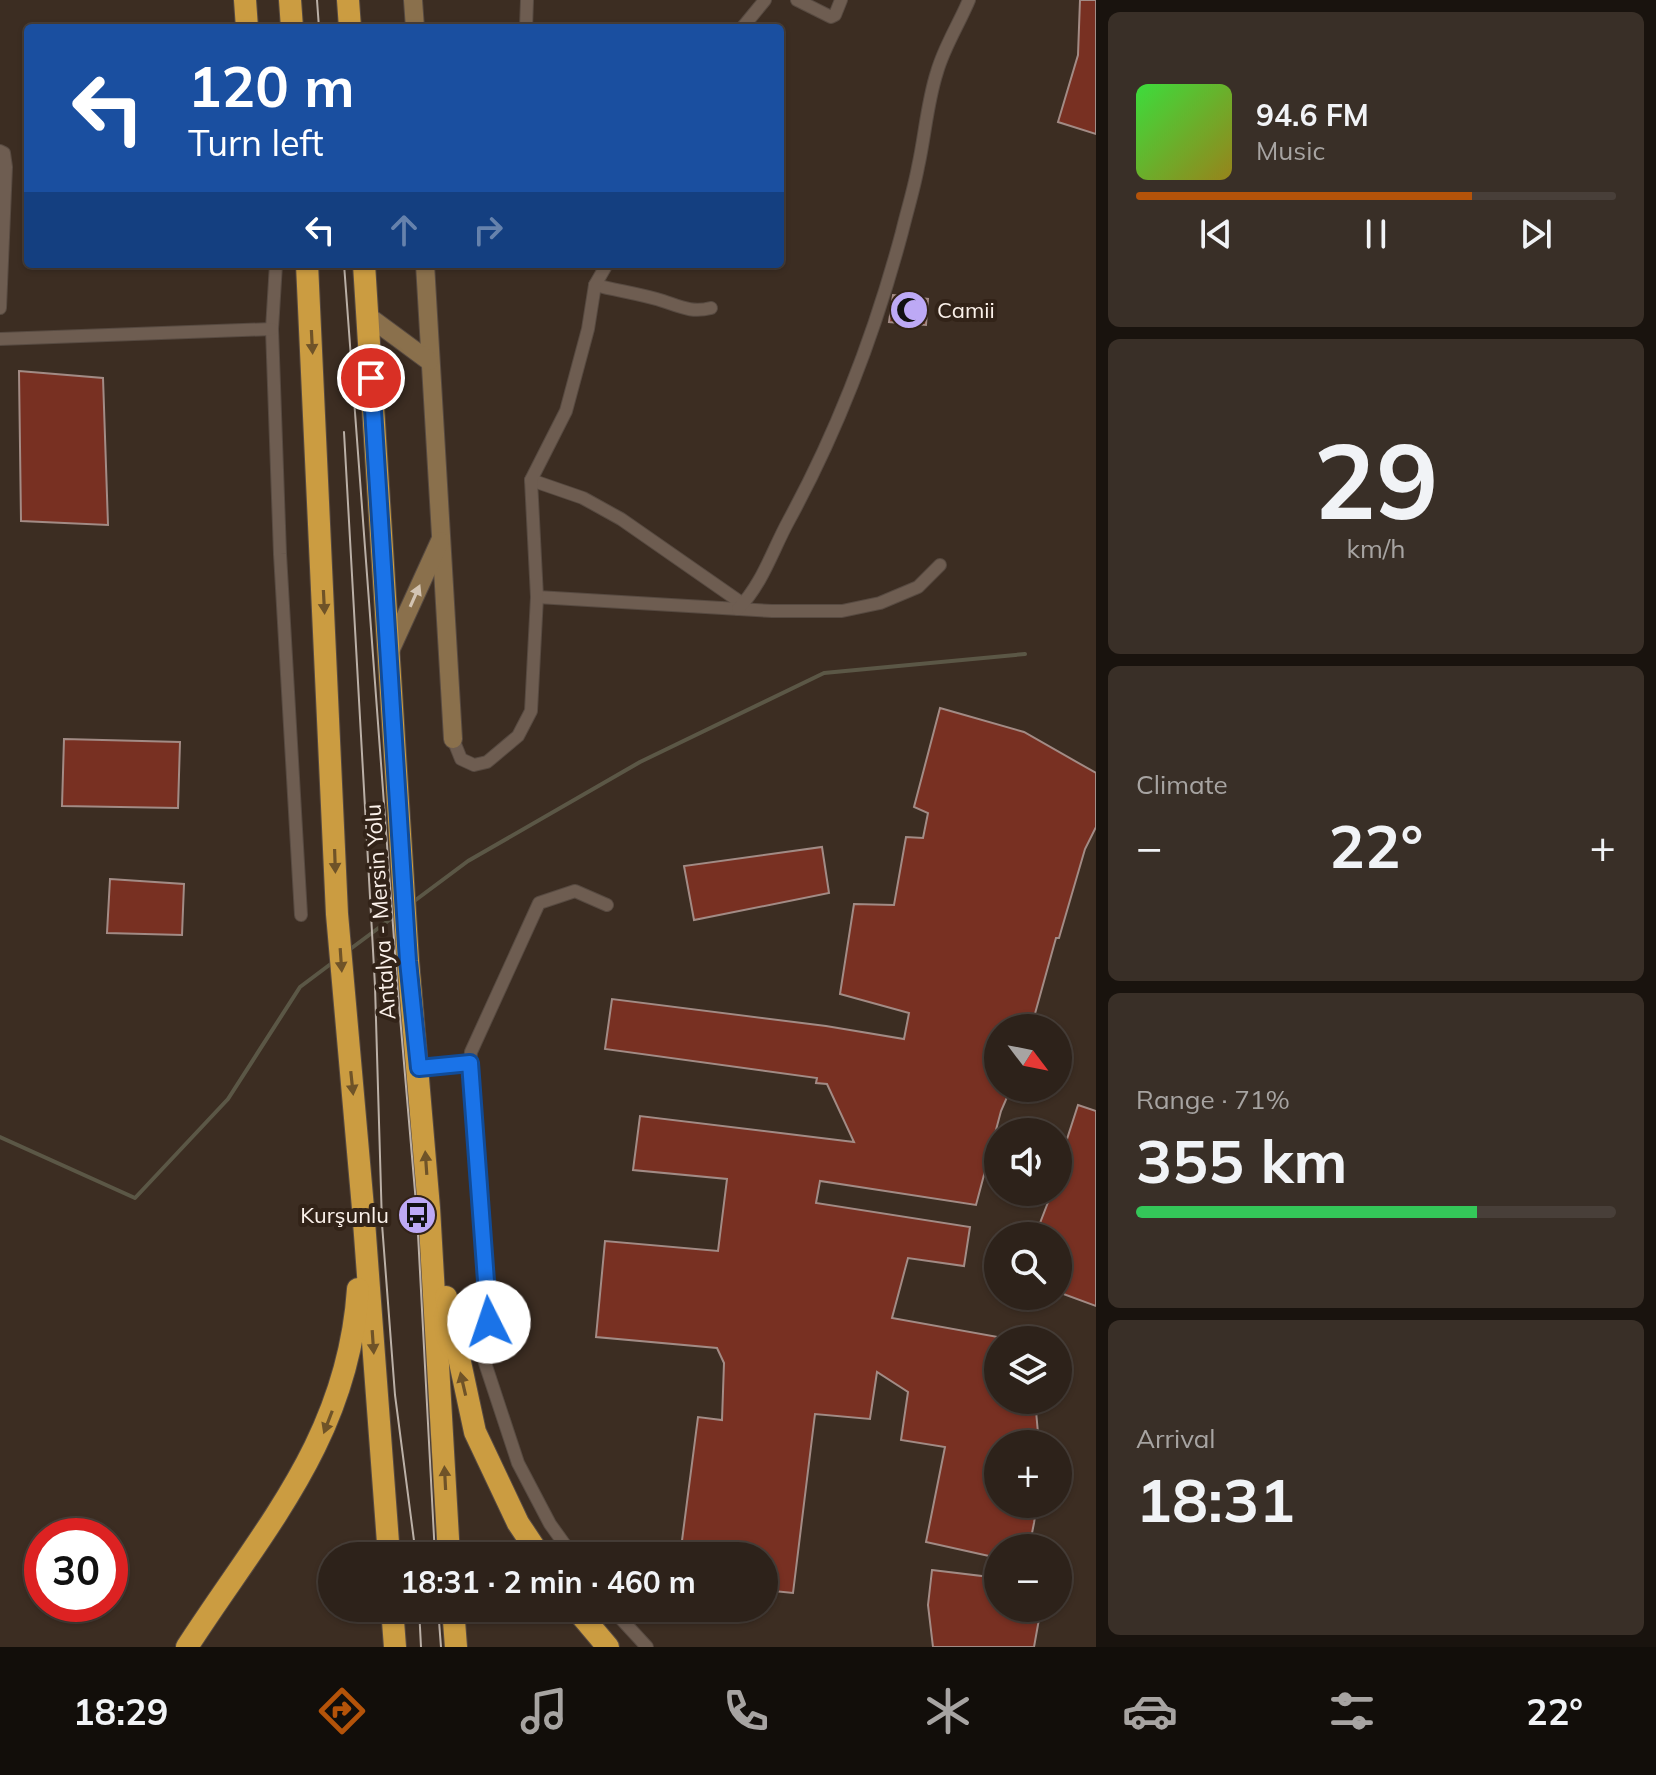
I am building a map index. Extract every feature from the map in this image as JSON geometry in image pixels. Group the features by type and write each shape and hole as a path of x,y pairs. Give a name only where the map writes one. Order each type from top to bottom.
{"highway":[{"path":"245,0 247,24"},
{"path":"290,0 292,24"},
{"path":"348,0 350,24"},
{"path":"295,268 310,301"},
{"name":"Antalya - Mersin Yolu","path":"307,268 337,914 388,1542"},
{"name":"Antalya - Mersin Yolu","path":"364,268 408,961 429,1208 448,1542"},
{"path":"187,1647 280,1509 321,1439 340,1390 355,1323 363,1208"},
{"path":"429,1208 460,1373 475,1432 518,1523 531,1542"},
{"path":"393,1622 395,1647"},
{"path":"454,1622 456,1647"},
{"path":"587,1622 608,1647"}],"street":[{"path":"413,0 415,24"},
{"path":"526,24 527,0"},
{"path":"745,24 765,0"},
{"path":"797,0 831,17 835,15 841,0"},
{"path":"741,606 764,575 856,380 908,209 937,69 969,0"},
{"path":"0,151 4,153 6,167 0,308"},
{"path":"276,268 272,329 280,554 301,915"},
{"path":"425,268 453,739 461,759 474,765 487,762 518,736 531,711 537,597 531,480 566,411 588,329 595,285 605,268"},
{"path":"595,285 663,301 682,309 700,311 711,308"},
{"path":"368,316 429,361"},
{"path":"0,339 272,329"},
{"path":"531,480 583,498 621,519 741,606"},
{"path":"388,655 441,538"},
{"path":"537,597 842,611 880,603 918,587 940,565"},
{"path":"563,1542 518,1463 484,1360 489,1322 470,1063 471,1052 539,903 575,891 607,905"},
{"path":"419,1068 470,1063"},
{"path":"624,1622 647,1647"}],"building":[{"path":"1080,0 1096,0 1096,134 1058,122 1078,55"},
{"name":"Camii","path":"893,295 928,299 926,325 889,322"},
{"path":"19,371 103,378 108,525 21,521"},
{"path":"940,708 1024,732 1096,773 1096,827 1085,849 1035,1014 984,1014 984,1102 1005,1102 999,1118 984,1118 984,1175 976,1205 820,1181 816,1203 970,1227 964,1266 908,1258 892,1318 984,1334 984,1414 1036,1414 1038,1430 984,1430 984,1518 1035,1518 1034,1523 1032,1534 984,1534 984,1555 926,1542 945,1447 901,1440 908,1392 877,1372 870,1419 815,1414 793,1593 778,1591 778,1542 682,1542 698,1417 722,1420 724,1363 717,1348 596,1337 605,1241 718,1251 727,1179 633,1170 640,1116 854,1142 827,1084 816,1083 817,1078 605,1049 612,999 904,1039 909,1013 840,994 854,904 894,905 906,837 923,838 928,813 914,807"},
{"path":"64,739 180,742 178,808 62,806"},
{"path":"822,847 829,893 694,920 684,866"},
{"path":"110,879 184,884 182,935 107,933"},
{"path":"1078,1105 1096,1111 1096,1306 1072,1297 1072,1222 1040,1222 1047,1206 1072,1206 1072,1124"},
{"path":"932,1570 984,1576 984,1622 1038,1622 1034,1647 933,1647 928,1605"}],"waterway":[{"path":"413,902 468,861 640,762 824,673 1025,654"},
{"path":"349,950 396,915"},
{"path":"0,1137 135,1198 228,1099 300,987 332,963"}],"tram line":[{"path":"317,0 319,24"},
{"path":"344,268 417,1215 434,1542"},
{"path":"344,432 375,986 382,1224 395,1395 414,1542"},
{"path":"420,1622 421,1647"},
{"path":"439,1622 441,1647"}],"place":[{"name":"Camii","path":"909,310"},
{"name":"Kurşunlu","path":"417,1215"}],"route":[{"path":"371,378 408,961 419,1068 470,1063 489,1322"}]}
